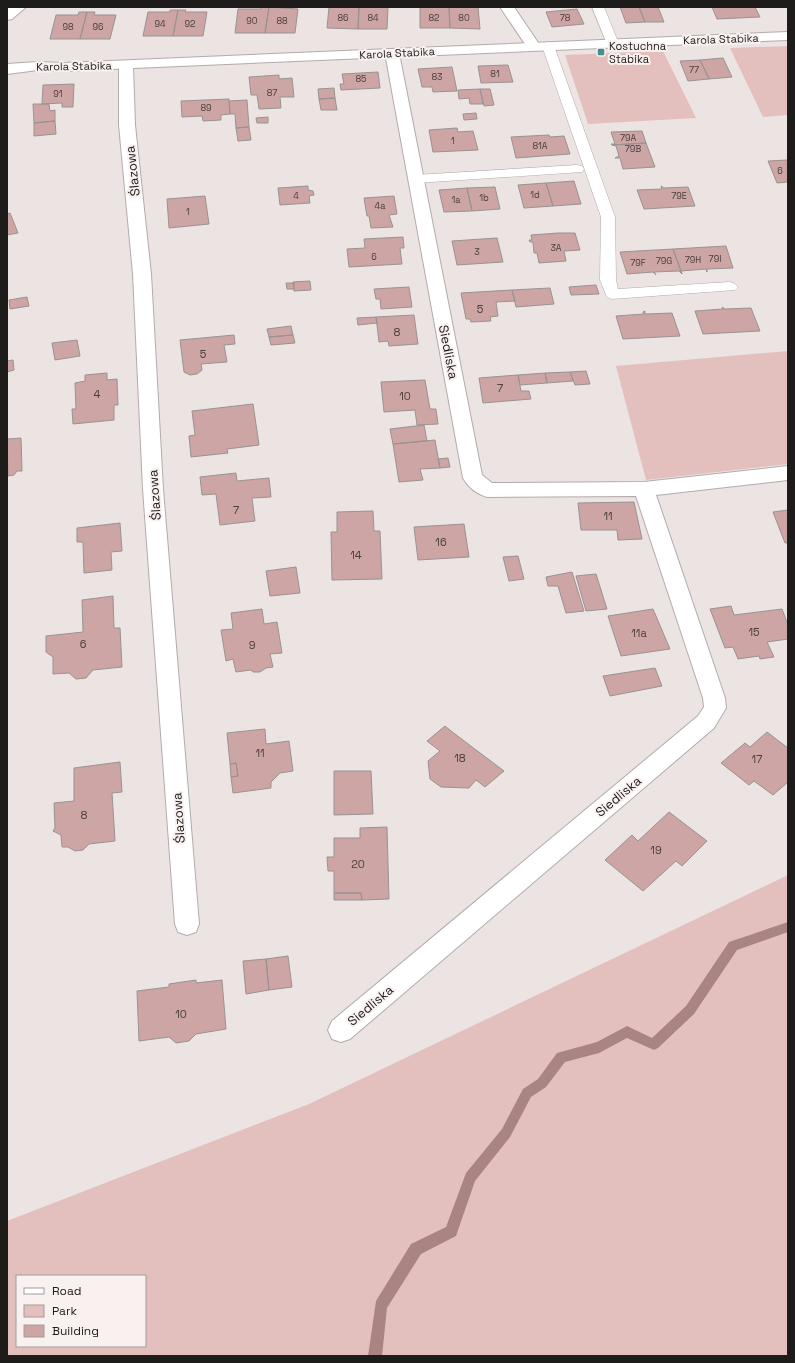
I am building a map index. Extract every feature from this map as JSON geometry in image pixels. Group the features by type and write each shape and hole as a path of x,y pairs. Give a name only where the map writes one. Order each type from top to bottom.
{"street":[{"path":"7,16 19,7"},
{"path":"507,7 541,47"},
{"name":"Karola Stabika","path":"7,69 38,66 64,67 126,65 788,36"},
{"name":"Siedliska","path":"392,53 473,478 487,490 644,489 788,473"},
{"name":"Ślazowa","path":"126,65 127,125 142,274 154,489 186,924"},
{"name":"Siedliska","path":"341,1030 706,722 715,708 714,698 644,489"}],"lane":[{"path":"598,7 613,44"},
{"path":"541,47 608,217 608,280 612,294 730,287"},
{"path":"416,179 577,169"}],"green space":[{"path":"788,46 788,115 763,117 730,48"},
{"path":"663,51 696,118 588,124 565,55"},
{"path":"788,351 788,464 646,480 616,366"},
{"path":"7,613 8,954 7,954"},
{"path":"788,875 788,1356 7,1356 7,1221 309,1104"}],"building":[{"path":"261,7 269,7 265,33 235,33 238,9 261,9"},
{"path":"269,7 298,9 295,33 265,33"},
{"path":"329,7 359,7 358,29 327,28"},
{"path":"359,7 388,7 387,29 358,29"},
{"path":"420,7 449,7 450,28 420,28"},
{"path":"449,7 478,7 480,29 450,28"},
{"path":"620,7 639,7 645,22 626,23"},
{"path":"639,7 658,7 664,22 645,22"},
{"path":"712,7 755,7 760,17 717,19"},
{"path":"577,9 584,24 552,27 546,12"},
{"path":"170,10 178,10 173,36 143,36 148,12 170,12"},
{"path":"178,10 186,10 185,12 207,12 203,36 173,36"},
{"path":"79,12 87,12 80,39 50,39 56,15 78,15"},
{"path":"87,12 95,12 94,15 116,15 110,39 80,39"},
{"path":"723,58 732,77 709,79 700,60"},
{"path":"700,60 709,79 688,81 680,61"},
{"path":"508,65 513,82 481,83 478,66"},
{"path":"452,67 457,91 433,92 432,87 422,87 418,69"},
{"path":"378,72 380,88 341,90 340,84 344,84 342,74"},
{"path":"279,75 279,79 292,78 294,97 280,97 281,108 259,109 257,95 251,95 249,77"},
{"path":"74,84 73,107 62,107 62,103 42,104 43,85"},
{"path":"334,88 335,98 319,99 318,89"},
{"path":"480,89 490,89 494,105 484,106"},
{"path":"480,89 483,104 470,104 469,98 459,99 458,90"},
{"path":"335,98 337,110 321,110 319,99"},
{"path":"229,99 230,114 221,115 221,120 203,121 202,116 182,117 181,101"},
{"path":"247,100 249,127 236,128 235,114 230,114 229,101"},
{"path":"33,104 49,104 50,111 55,110 55,121 34,123"},
{"path":"476,113 477,119 464,120 463,114"},
{"path":"268,117 268,123 257,123 256,118"},
{"path":"55,121 56,134 34,136 34,123"},
{"path":"249,127 251,140 238,141 236,128"},
{"path":"457,128 458,132 473,131 478,150 433,152 429,130"},
{"path":"642,131 646,143 612,145 611,144 615,144 611,132"},
{"path":"549,135 550,137 564,136 570,154 516,158 511,137"},
{"path":"646,143 655,167 623,169 620,158 615,158 619,156 616,146 612,145"},
{"path":"788,160 788,182 777,183 768,161"},
{"path":"574,181 581,204 553,206 546,183"},
{"path":"546,183 553,206 524,208 518,185"},
{"path":"308,186 308,190 313,191 314,195 309,196 310,203 280,205 278,188"},
{"path":"661,186 664,188 688,187 695,206 644,209 637,190 662,189"},
{"path":"495,187 500,209 472,211 467,188"},
{"path":"467,188 472,211 444,212 439,190"},
{"path":"205,196 209,224 169,228 167,199"},
{"path":"394,196 397,214 389,215 393,227 371,228 364,198"},
{"path":"10,213 18,233 7,235 7,214"},
{"path":"575,233 580,250 564,251 566,261 539,263 537,253 534,253 533,242 530,242 529,240 532,240 531,235"},
{"path":"403,237 404,248 400,248 402,264 349,267 347,249 365,248 364,239"},
{"path":"497,238 503,262 457,265 452,241"},
{"path":"726,246 733,268 707,269 707,272 706,269 681,271 682,274 673,249"},
{"path":"673,249 682,274 679,271 654,272 656,275 653,272 627,274 620,252"},
{"path":"310,281 311,290 294,291 293,282"},
{"path":"286,283 294,283 294,289 287,289"},
{"path":"596,285 599,294 571,295 569,287"},
{"path":"409,287 412,307 381,309 380,299 376,299 374,289"},
{"path":"550,288 554,304 516,307 512,290"},
{"path":"512,290 515,301 496,302 498,316 490,317 491,321 471,322 470,319 466,319 461,293"},
{"path":"27,297 29,306 10,309 9,300"},
{"path":"722,307 725,309 751,308 760,331 703,334 695,311 723,309"},
{"path":"645,311 645,314 672,313 680,336 623,339 616,316 644,314 643,312"},
{"path":"414,315 418,344 389,346 388,341 379,342 376,317"},
{"path":"376,317 377,323 358,325 357,318"},
{"path":"291,326 293,335 269,337 267,329"},
{"path":"234,335 235,344 224,345 227,362 201,364 202,370 197,374 190,375 184,372 180,340"},
{"path":"293,335 295,343 271,345 269,337"},
{"path":"77,340 80,356 55,360 52,343"},
{"path":"13,360 14,370 7,372 7,361"},
{"path":"586,371 590,384 575,385 570,372"},
{"path":"570,372 573,381 547,383 545,373"},
{"path":"107,373 107,380 117,379 118,405 114,405 114,420 73,424 72,409 76,409 75,383 85,381 85,375"},
{"path":"545,373 547,383 520,385 518,375"},
{"path":"518,375 521,391 529,391 531,399 483,403 479,378"},
{"path":"425,380 430,409 436,409 438,424 417,425 415,410 384,412 381,382"},
{"path":"253,404 259,445 227,449 228,453 191,457 189,436 195,435 192,411"},
{"path":"424,425 427,441 393,444 390,429"},
{"path":"21,438 22,471 17,471 14,475 8,476 7,439"},
{"path":"435,440 440,468 420,469 423,480 399,482 393,444"},
{"path":"448,458 450,467 440,468 438,459"},
{"path":"236,473 237,481 269,478 271,497 252,498 255,521 220,525 216,494 202,495 200,477"},
{"path":"634,502 642,539 618,540 617,530 581,530 578,503"},
{"path":"788,510 788,543 785,543 773,512"},
{"path":"373,511 374,531 380,531 382,579 332,580 331,532 337,532 337,512"},
{"path":"120,523 122,551 111,552 112,570 84,573 83,542 77,542 77,528"},
{"path":"464,524 469,557 418,560 414,527"},
{"path":"518,556 524,579 509,581 503,557"},
{"path":"296,567 300,593 270,596 266,571"},
{"path":"572,572 584,611 566,613 558,586 548,586 546,577"},
{"path":"596,574 607,609 586,611 576,576"},
{"path":"113,596 114,628 120,628 122,667 93,670 86,678 76,679 69,673 53,674 53,657 46,652 46,636 83,632 82,600"},
{"path":"731,606 734,615 782,609 788,625 788,639 767,642 774,657 760,659 759,656 738,659 733,647 725,648 710,609"},
{"path":"262,609 264,624 277,622 282,653 270,654 273,667 266,668 260,672 253,672 251,670 236,672 233,659 226,661 221,630 233,629 231,613"},
{"path":"653,609 670,649 621,656 608,616"},
{"path":"655,668 662,686 610,696 603,676"},
{"path":"445,726 504,771 485,787 476,780 469,788 441,787 430,779 428,761 440,751 427,741"},
{"path":"265,729 266,744 289,741 293,771 280,773 271,782 271,788 233,793 231,777 238,776 236,763 230,764 227,733"},
{"path":"767,732 788,748 788,782 773,795 754,781 749,785 721,763 745,743 750,747"},
{"path":"120,762 122,792 112,793 115,841 89,844 83,850 75,851 68,847 62,847 61,835 53,831 55,828 54,803 74,801 74,768"},
{"path":"236,763 238,776 231,777 230,764"},
{"path":"334,771 371,771 373,814 334,815"},
{"path":"669,812 707,841 682,866 676,861 643,891 605,860 632,835 638,841"},
{"path":"387,827 389,899 362,900 361,893 334,893 334,871 328,871 327,857 334,857 334,838 360,838 360,828"},
{"path":"334,893 361,893 362,900 334,900"},
{"path":"288,956 292,987 269,990 266,959"},
{"path":"266,959 269,990 246,994 243,961"},
{"path":"196,980 196,983 222,980 226,1029 196,1034 189,1041 176,1043 169,1037 139,1041 137,991 169,987 169,984"}],"waterway":[{"path":"375,1356 381,1306 416,1249 451,1231 470,1177 506,1133 527,1093 542,1083 561,1057 599,1047 627,1032 654,1044 690,1010 733,946 788,927"}],"place":[{"name":"Kostuchna Stabika","path":"601,52"}]}
